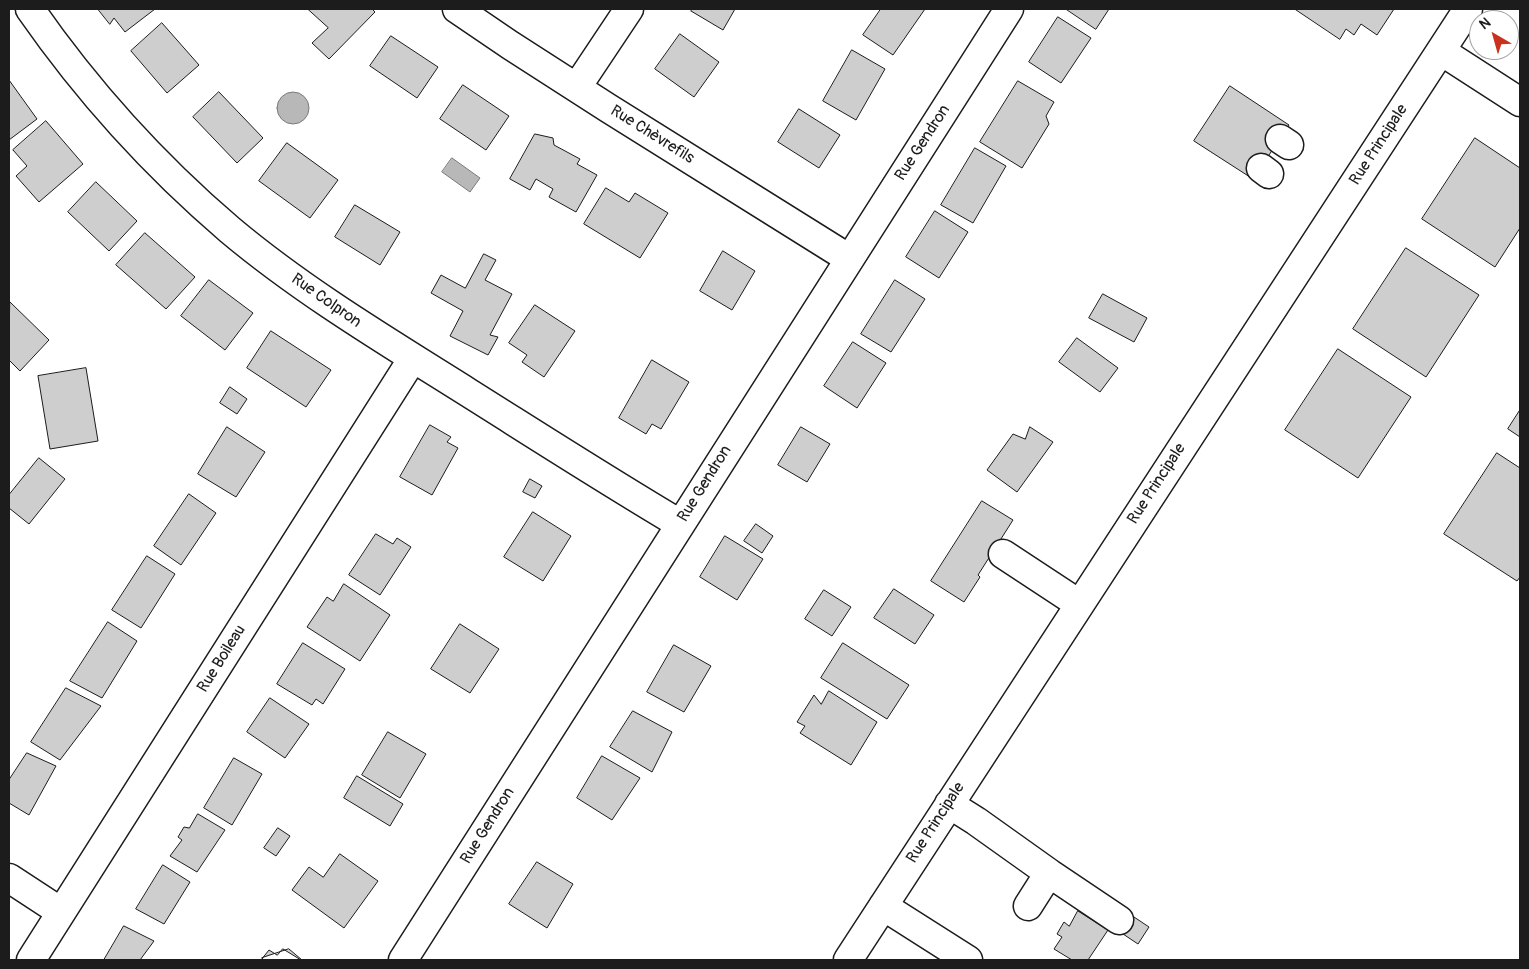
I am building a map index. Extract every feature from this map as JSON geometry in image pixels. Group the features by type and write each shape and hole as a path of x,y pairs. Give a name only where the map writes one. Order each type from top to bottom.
{"street":[{"name":"Rue Colpron","path":"30,9 100,102 159,164 238,236 315,294 413,358 680,524"},
{"name":"Rue Chèvrefils","path":"457,9 510,45 848,258"},
{"path":"577,87 629,9"},
{"name":"Rue Gendron","path":"403,960 848,258 1009,9"},
{"name":"Rue Principale","path":"848,960 1078,604 1468,9"},
{"path":"1440,52 1520,102"},
{"name":"Rue Boileau","path":"31,960 413,358"},
{"path":"1003,554 1078,604"},
{"path":"949,804 1119,920"},
{"path":"1028,906 1049,873"},
{"path":"9,878 61,912"},
{"path":"883,906 968,960"}],"shaded area":[{"path":"293,92 305,96 309,108 305,120 293,124 281,120 277,108 281,96"},
{"path":"452,158 480,178 470,192 442,172"}],"building":[{"path":"98,9 155,9 125,32 114,18 110,24"},
{"path":"308,9 372,9 375,12 329,59 312,43 328,28"},
{"path":"693,9 735,9 723,30 691,11"},
{"path":"881,9 925,9 893,55 863,35"},
{"path":"1066,9 1109,9 1096,29"},
{"path":"1295,9 1394,9 1377,35 1361,24 1354,35 1346,29 1340,39"},
{"path":"1058,17 1091,38 1061,83 1029,62"},
{"path":"162,23 199,65 167,93 131,51"},
{"path":"680,34 719,62 694,97 655,69"},
{"path":"391,36 438,67 417,98 370,66"},
{"path":"852,50 885,69 856,120 823,101"},
{"path":"9,80 37,119 9,140"},
{"path":"1018,81 1054,102 1046,116 1049,124 1022,168 980,142"},
{"path":"463,85 509,116 486,150 440,119"},
{"path":"1230,86 1289,125 1253,179 1194,141"},
{"path":"219,92 263,138 237,163 193,117"},
{"path":"799,109 840,135 819,168 778,142"},
{"path":"46,121 83,164 39,202 16,176 27,166 13,150"},
{"path":"535,134 553,138 554,145 580,159 577,164 597,175 576,212 549,197 553,189 536,179 530,190 510,179"},
{"path":"1475,138 1520,168 1520,228 1495,267 1422,219"},
{"path":"287,143 338,180 310,218 259,181"},
{"path":"975,148 1006,166 973,223 941,205"},
{"path":"96,182 137,221 109,251 68,212"},
{"path":"606,188 629,202 635,193 668,213 640,258 584,224"},
{"path":"355,205 400,232 380,265 335,237"},
{"path":"935,211 968,232 939,278 906,257"},
{"path":"145,233 195,277 166,309 116,265"},
{"path":"1406,248 1479,295 1426,377 1353,329"},
{"path":"723,251 755,271 732,310 700,291"},
{"path":"484,254 496,260 485,280 512,294 490,335 498,337 488,355 450,336 463,311 431,293 441,275 465,288"},
{"path":"209,280 253,313 225,350 181,316"},
{"path":"895,280 925,299 891,352 861,334"},
{"path":"1103,294 1147,318 1134,342 1089,318"},
{"path":"10,302 49,340 20,371 9,360"},
{"path":"535,305 575,331 544,377 522,362 527,355 509,343"},
{"path":"271,331 331,370 306,407 247,368"},
{"path":"1077,338 1118,368 1100,392 1059,362"},
{"path":"853,342 886,363 857,408 824,386"},
{"path":"1338,349 1411,397 1358,478 1285,430"},
{"path":"652,360 689,382 661,429 652,424 646,434 619,418"},
{"path":"86,368 98,441 50,449 38,376"},
{"path":"230,387 247,399 237,414 220,403"},
{"path":"1520,410 1520,437 1508,429"},
{"path":"430,425 451,437 447,442 458,448 432,495 400,477"},
{"path":"227,427 265,452 236,497 198,474"},
{"path":"801,427 830,444 807,482 778,465"},
{"path":"1030,427 1053,442 1017,492 987,470 1013,434 1025,439"},
{"path":"1497,453 1520,468 1520,577 1517,581 1444,534"},
{"path":"39,458 65,479 29,524 9,508 9,495"},
{"path":"530,479 542,486 535,498 523,492"},
{"path":"189,494 216,513 181,565 154,546"},
{"path":"982,501 1013,520 978,575 980,577 964,602 931,581"},
{"path":"533,512 571,536 543,581 504,557"},
{"path":"756,524 773,536 762,553 744,541"},
{"path":"376,534 393,544 397,538 411,547 380,595 349,575"},
{"path":"725,536 763,559 737,600 700,577"},
{"path":"147,556 175,574 141,628 112,610"},
{"path":"344,584 390,615 360,661 307,627 327,597 333,601"},
{"path":"894,589 934,615 915,644 874,618"},
{"path":"824,590 851,607 832,636 805,619"},
{"path":"108,622 137,641 102,698 70,681"},
{"path":"460,624 499,649 470,693 431,669"},
{"path":"303,643 345,669 323,704 316,699 312,705 277,684"},
{"path":"843,643 909,685 887,719 821,678"},
{"path":"674,645 711,666 684,712 647,692"},
{"path":"66,688 101,706 60,760 31,742"},
{"path":"829,691 877,722 851,765 800,733 805,726 797,722 814,695 821,704"},
{"path":"270,698 309,724 285,758 247,732"},
{"path":"633,711 672,732 652,772 610,747"},
{"path":"388,732 426,754 400,798 362,775"},
{"path":"27,753 56,766 29,815 9,803 9,780"},
{"path":"602,756 640,778 612,820 577,798"},
{"path":"234,758 262,774 232,825 204,808"},
{"path":"357,776 403,804 390,826 344,798"},
{"path":"198,814 225,830 197,872 170,856 182,840 178,837 184,827 189,828"},
{"path":"278,828 290,836 276,856 264,848"},
{"path":"340,854 378,881 344,928 292,890 309,867 323,877"},
{"path":"537,862 573,884 547,928 509,904"},
{"path":"163,865 190,882 164,924 136,909"},
{"path":"1078,911 1108,930 1088,960 1072,960 1054,949 1062,937 1057,934 1064,922 1069,926"},
{"path":"1125,911 1149,927 1138,944 1114,928"},
{"path":"124,926 154,941 140,960 104,960"},
{"path":"283,949 301,960 261,960 269,950 277,955"},
{"path":"289,949 302,960 264,960 262,958"}]}
